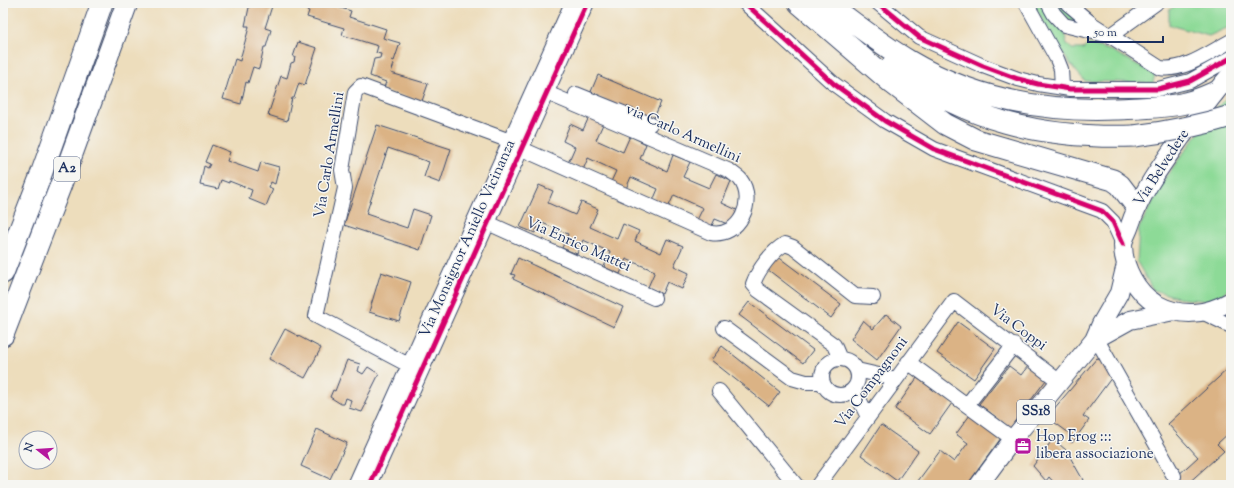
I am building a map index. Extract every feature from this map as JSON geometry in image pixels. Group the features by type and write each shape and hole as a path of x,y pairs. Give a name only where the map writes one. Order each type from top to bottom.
{"highway":[{"path":"57,126 58,97 90,3"},
{"name":"A2","path":"3,273 102,3"},
{"name":"A2","path":"3,334 60,188 127,3"},
{"path":"799,3 893,84 945,124 983,142 1113,180 1120,185 1136,206"},
{"path":"812,3 876,57 936,96 971,111 1018,127 1060,134 1100,137 1134,136 1207,124 1231,116"},
{"path":"827,3 886,47 910,62 971,90 992,97 1035,106 1078,110 1184,104 1213,93"}],"main road":[{"name":"Via Belvedere","path":"1231,74 1213,93 1151,179 1136,206 1123,244 1126,264 1136,285 1151,300 1174,311 1204,313 1231,301"},
{"name":"SS18","path":"979,485 1094,340 1101,324 1119,293 1126,264"},
{"name":"SS18","path":"1094,340 1130,320 1174,311"}],"street":[{"name":"Via Monsignor Aniello Vicinanza","path":"355,485 572,3"},
{"name":"Via Monsignor Aniello Vicinanza","path":"370,485 587,3"},
{"path":"744,3 834,84 885,121 934,149 1102,211 1113,222 1123,244"},
{"path":"878,3 919,37 934,44 983,66 1018,79 1066,88 1158,89 1190,82 1231,58"},
{"path":"1026,3 1057,59 1066,88"},
{"path":"1048,3 1054,14 1064,25 1110,36 1156,3"},
{"path":"1067,3 1092,24 1160,68 1169,70 1180,67 1231,41"},
{"name":"Via Carlo Armellini","path":"422,372 316,316 345,188 342,170 355,92 361,86 510,141"},
{"path":"549,89 650,124"},
{"name":"via Carlo Armellini","path":"522,149 711,233 724,233 734,228 746,210 747,203 742,183 730,171 549,89"},
{"name":"Via Enrico Mattei","path":"488,223 654,298"},
{"path":"840,359 834,345 758,290 753,284 756,277 778,248 785,244 793,247 855,296 873,297"},
{"name":"Via Coppi","path":"954,301 1014,345 1060,382"},
{"name":"Via Compagnoni","path":"818,485 954,301"},
{"path":"1204,313 1231,326"},
{"path":"724,328 792,378 806,382 822,382"},
{"path":"1094,340 1100,345 1174,476"},
{"path":"967,405 1014,345"},
{"path":"857,370 858,377 854,389 847,394 834,395 828,392 822,382 821,376 825,367 829,362 840,359 847,360 857,370 896,379"},
{"path":"908,362 1014,439"},
{"path":"854,389 868,417"},
{"path":"719,391 796,485"}],"green space":[{"path":"1033,3 1041,3 1052,24 1063,29 1067,44 1072,49 1083,49 1089,44 1112,51 1155,74 1153,83 1085,81 1063,54"},
{"path":"1053,3 1057,3 1088,27 1068,19"},
{"path":"1179,3 1231,3 1231,26 1209,36 1169,25 1169,10"},
{"path":"1231,93 1231,287 1214,301 1184,299 1153,290 1137,262 1139,228 1165,178 1219,105"}],"building":[{"path":"250,3 273,3 265,28 271,30 266,47 264,47 259,69 253,67 248,83 246,82 241,104 223,99 235,59 240,61 249,26 245,26"},
{"path":"288,3 323,3 351,11 349,17 386,29 383,38 400,43 394,61 392,60 391,63 394,64 391,73 428,84 422,101 383,90 386,82 370,76 374,59 380,58 381,54 376,53 378,46 342,35 344,28 307,17 309,11"},
{"path":"298,42 317,48 305,85 299,83 294,98 292,98 287,121 268,115 281,76 287,78 291,63 294,62 295,57 293,57"},
{"path":"598,75 661,102 653,120 590,94"},
{"path":"589,117 603,124 596,140 623,152 630,136 646,144 640,159 667,171 673,155 690,162 683,177 709,188 716,174 731,181 722,203 737,210 730,225 715,219 710,230 695,224 703,208 674,195 667,210 652,203 658,189 631,177 625,191 610,184 616,171 588,158 583,170 568,163 575,147 563,141 570,124 583,130"},
{"path":"377,125 451,149 440,183 424,177 429,162 388,148 366,214 407,228 413,209 431,215 420,250 344,225"},
{"path":"212,145 230,152 227,161 258,172 261,162 279,167 275,184 271,182 269,187 273,189 266,206 249,199 252,190 229,181 229,183 221,180 218,189 200,185 204,166 208,168 210,164 205,162"},
{"path":"539,185 553,191 548,203 575,215 581,202 598,209 590,227 617,239 623,224 639,231 635,241 661,253 667,239 683,246 674,266 689,273 682,289 667,282 662,294 648,287 655,271 626,259 620,274 604,267 610,252 583,240 577,254 562,248 568,234 540,222 535,233 520,227"},
{"path":"777,256 841,304 831,318 767,269"},
{"path":"518,258 623,307 614,327 513,279 515,275 511,274"},
{"path":"381,272 411,282 399,321 369,312"},
{"path":"749,302 813,350 803,363 739,315"},
{"path":"886,314 901,326 877,360 851,339 863,320 873,329"},
{"path":"958,322 995,349 974,379 937,353"},
{"path":"285,329 321,348 305,378 269,359"},
{"path":"722,346 780,392 769,406 711,360"},
{"path":"1097,358 1107,365 1112,377 1083,416 1089,420 1072,443 1069,433 1047,417"},
{"path":"347,360 360,364 358,371 363,374 368,367 379,374 364,404 366,404 362,412 349,408 351,400 346,398 344,404 341,404 330,397 333,390 335,391"},
{"path":"1009,366 1021,375 1028,366 1046,380 1010,428 979,404"},
{"path":"1231,366 1231,431 1217,444 1224,451 1186,485 1183,485 1176,477 1198,457 1168,424"},
{"path":"917,378 952,403 930,434 895,409"},
{"path":"970,415 1001,438 967,485 915,485 940,451 954,462 968,443 956,434"},
{"path":"881,425 918,451 897,481 861,455"},
{"path":"317,429 347,443 330,479 301,466"},
{"path":"1053,439 1066,450 1083,480 1077,485 1056,485 1049,477 1046,481 1033,466"}],"cycle path":[{"path":"370,485 587,3"},
{"path":"745,3 834,84 885,121 934,149 1102,211 1113,222 1123,244"},
{"path":"878,3 919,37 983,66 1018,79 1070,89 1158,89 1190,81 1231,58"}],"place":[{"name":"Hop Frog ::: libera associazione","path":"1023,446"}]}
